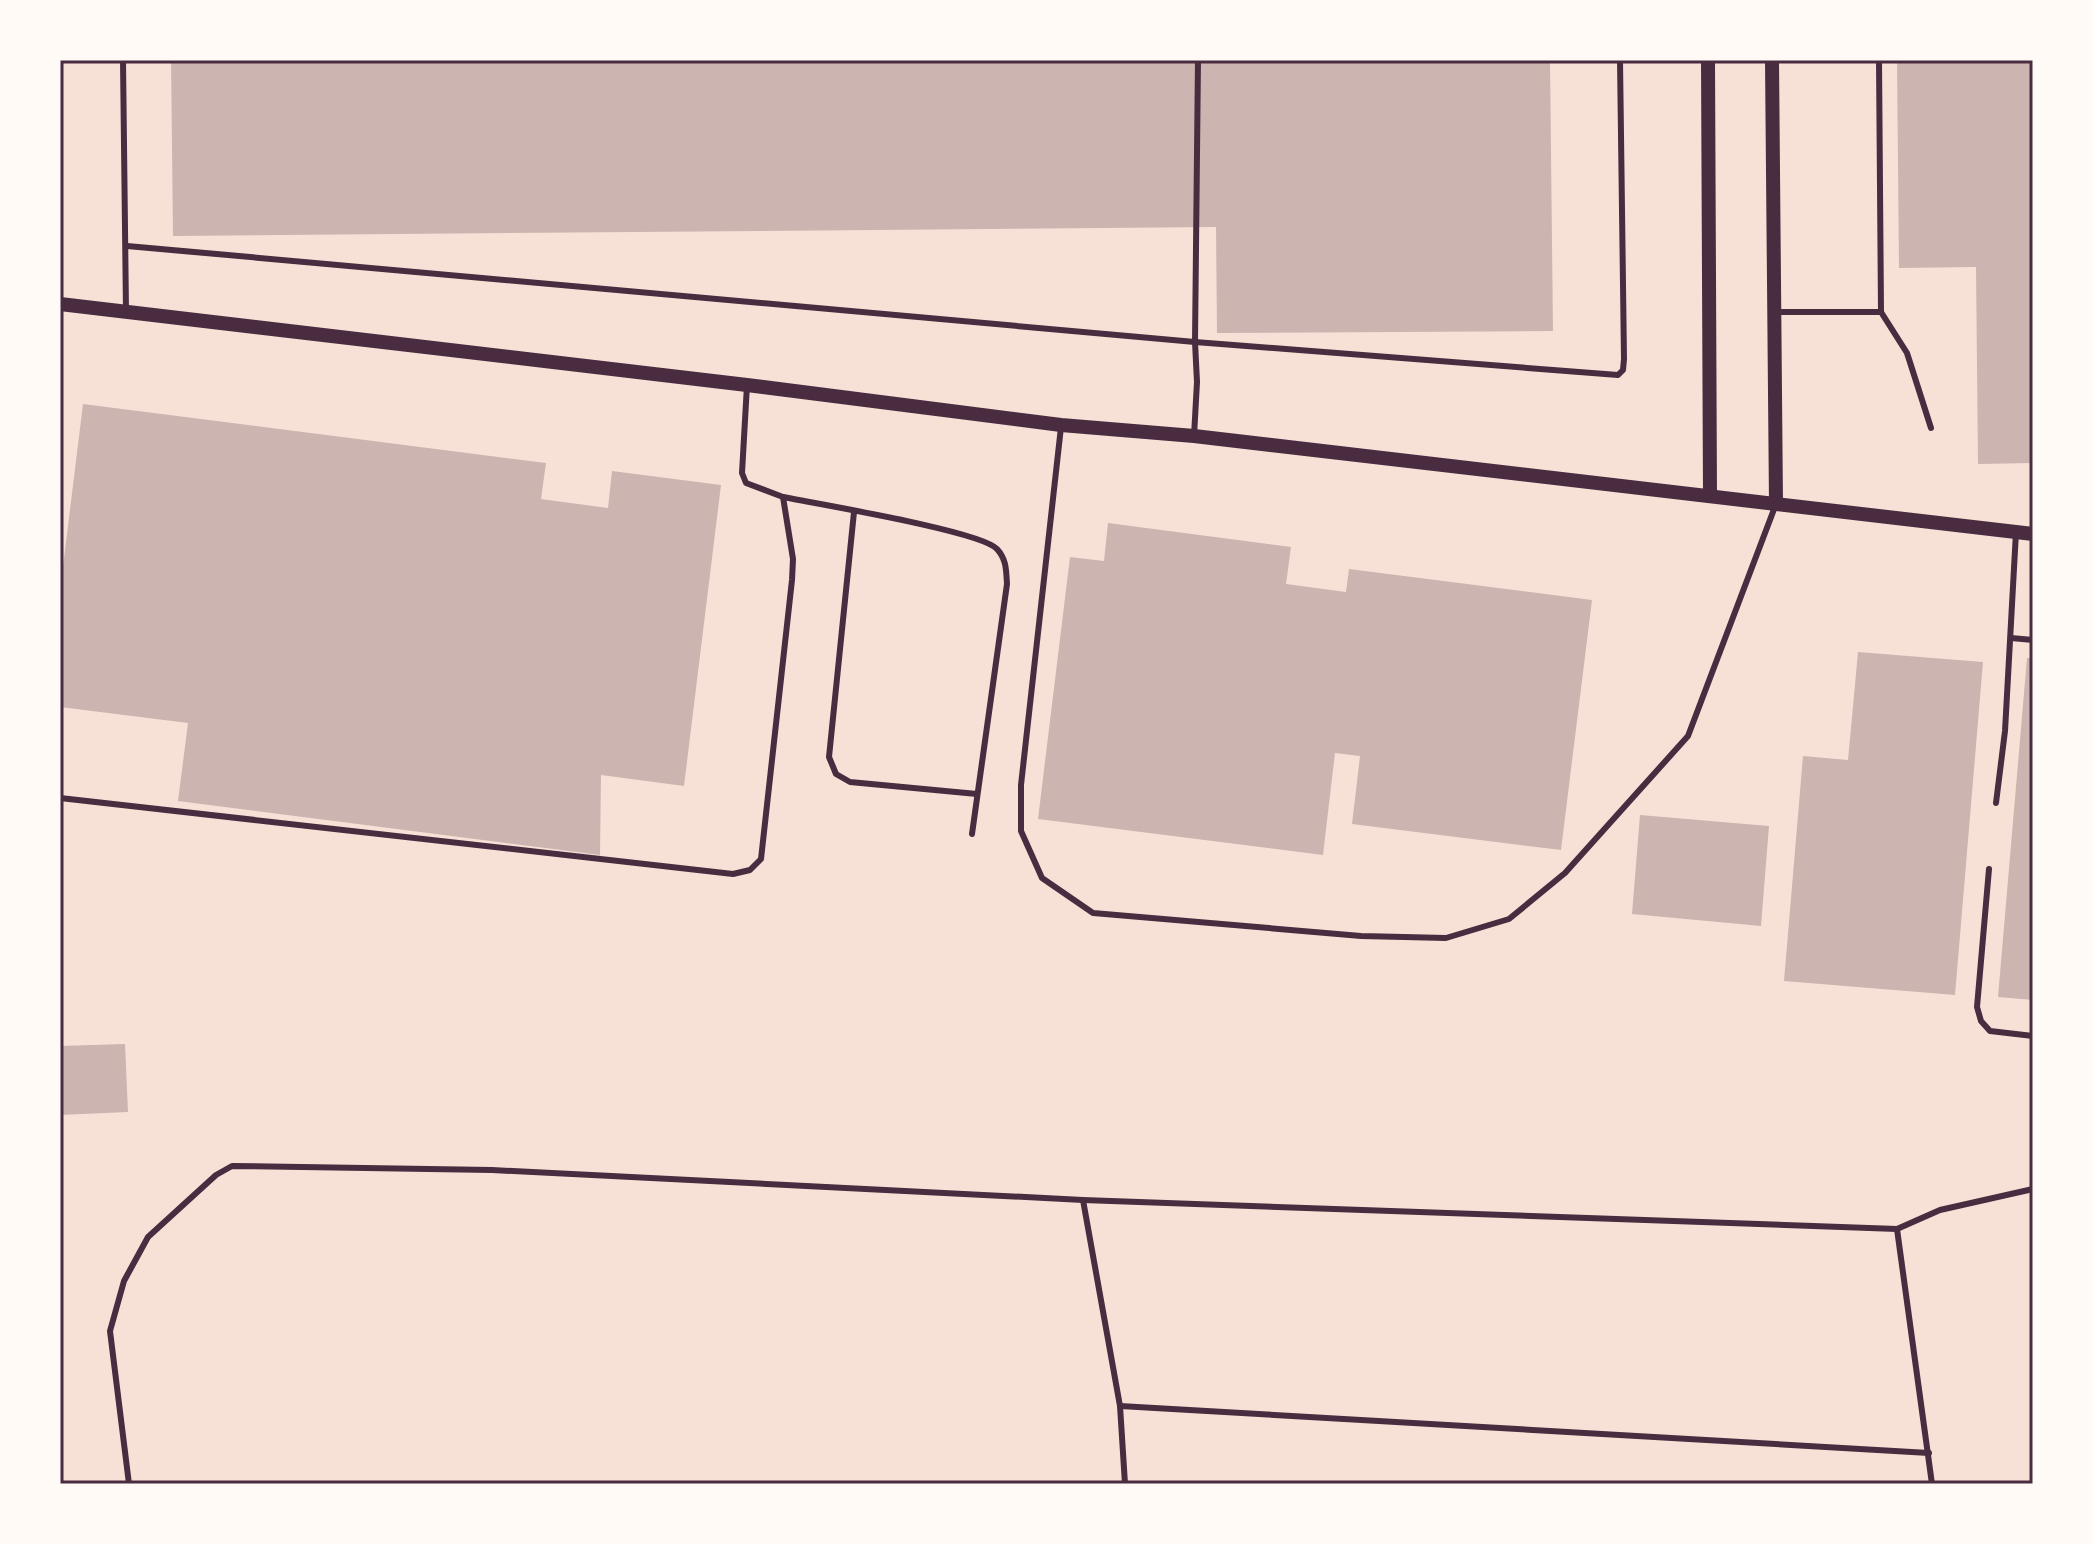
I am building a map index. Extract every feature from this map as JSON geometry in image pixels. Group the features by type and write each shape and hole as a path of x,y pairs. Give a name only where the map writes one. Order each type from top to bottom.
{"street":[{"path":"1708,60 1710,496"},
{"path":"1772,60 1776,504"},
{"path":"60,304 1061,425 1194,436 2033,534"}],"lane":[{"path":"123,60 126,312"},
{"path":"1194,436 1197,382 1198,60"},
{"path":"127,246 1195,342 1618,375 1623,370 1624,359 1620,60"},
{"path":"1879,60 1881,312 1907,353 1931,428"},
{"path":"1774,312 1881,312"},
{"path":"747,385 742,473 746,483 783,497 967,535 996,547 1006,563 1007,584 972,834"},
{"path":"1061,425 1021,785 1021,831 1042,878 1093,913 1361,936 1432,938 1446,938 1509,919 1565,873 1688,736 1776,504"},
{"path":"60,798 733,874 750,870 761,859 792,580 793,559 783,497"},
{"path":"854,512 829,757 836,774 850,782 977,794"},
{"path":"1996,803 2005,731 2016,532"},
{"path":"2011,638 2033,640"},
{"path":"1989,869 1977,1007 1981,1021 1990,1031 2033,1036"},
{"path":"129,1484 110,1331 124,1281 148,1237 216,1175 232,1166 492,1170 1083,1200 1897,1229 1940,1210 2033,1189"},
{"path":"1083,1200 1120,1406 1125,1484"},
{"path":"1897,1229 1932,1484"},
{"path":"1120,1406 1929,1453"}],"building":[{"path":"171,60 1550,60 1553,331 1217,333 1216,227 173,236"},
{"path":"1897,60 2033,60 2033,463 1978,464 1976,267 1899,268"},
{"path":"83,404 546,463 541,499 608,508 612,471 721,485 684,786 601,775 600,855 178,801 188,723 60,707 60,591"},
{"path":"1108,523 1291,547 1286,584 1346,592 1349,569 1592,600 1561,850 1352,824 1360,756 1335,753 1323,855 1038,819 1070,557 1104,561"},
{"path":"1858,652 1983,662 1955,995 1784,981 1803,756 1848,760"},
{"path":"2027,658 2033,658 2033,1000 1998,997"},
{"path":"1640,815 1769,826 1761,926 1632,914"},
{"path":"125,1044 128,1112 60,1115 60,1046"}]}
